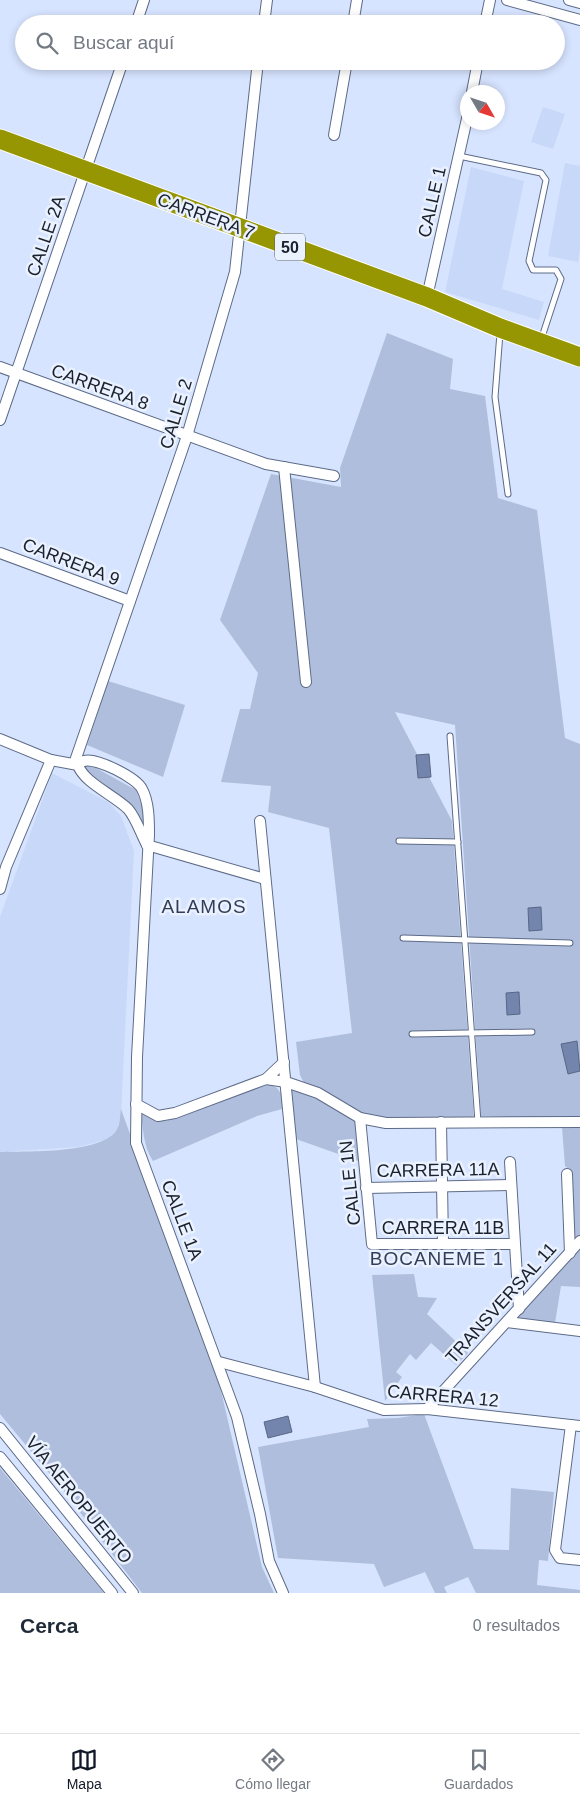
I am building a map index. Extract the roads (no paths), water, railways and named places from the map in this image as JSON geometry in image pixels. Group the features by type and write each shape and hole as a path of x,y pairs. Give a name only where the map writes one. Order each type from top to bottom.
{"highway":[{"name":"CARRERA 7","path":"0,139 241,230 427,297 500,328 580,357"}],"street":[{"path":"139,15 144,0"},
{"path":"265,15 267,0"},
{"path":"354,15 357,0"},
{"path":"487,15 490,0"},
{"path":"507,0 562,15"},
{"path":"570,0 580,3"},
{"path":"565,16 580,20"},
{"name":"CALLE 2A","path":"0,420 120,70"},
{"name":"CALLE 2","path":"76,764 187,436 235,272 257,70"},
{"path":"334,135 345,70"},
{"path":"473,85 476,70"},
{"name":"CALLE 1","path":"427,297 465,130"},
{"name":"CARRERA 8","path":"0,367 266,464 334,476"},
{"path":"284,467 306,682"},
{"name":"CARRERA 9","path":"0,553 130,602"},
{"name":"CALLE 1A","path":"0,739 51,760 76,764 85,760 99,762 135,780 142,787 149,816 136,1104 136,1143 219,1362 237,1417 260,1514 268,1561 283,1593"},
{"path":"0,889 6,867 51,760"},
{"path":"76,764 88,779 111,794 130,811 147,845 265,879"},
{"path":"260,821 315,1387"},
{"path":"136,1104 158,1116 175,1113 266,1078 284,1062"},
{"path":"266,1078 286,1082 318,1093 360,1118 386,1123 580,1122"},
{"name":"CALLE 1N","path":"360,1118 372,1244"},
{"path":"442,1122 443,1244"},
{"path":"510,1162 518,1309"},
{"path":"567,1174 570,1252"},
{"name":"CARRERA 11A","path":"366,1188 511,1185"},
{"name":"TRANSVERSAL 11","path":"426,1408 580,1242"},
{"name":"CARRERA 11B","path":"372,1244 514,1244"},
{"path":"507,1322 580,1331"},
{"name":"CARRERA 12","path":"219,1362 315,1387 384,1410 426,1408 575,1426"},
{"path":"575,1426 555,1550 560,1558 580,1560"},
{"name":"VÍA AEROPUERTO","path":"0,1428 133,1593"},
{"name":"VÍA AEROPUERTO","path":"0,1457 112,1593"}],"lane":[{"path":"459,156 541,173 546,180 529,261 533,270 556,270 561,279 540,343"},
{"path":"500,328 495,397 508,494"},
{"path":"450,736 478,1123"},
{"path":"399,841 458,842"},
{"path":"403,938 570,943"},
{"path":"412,1034 532,1032"}],"district":[{"name":"ALAMOS","path":"204,906"},
{"name":"BOCANEME 1","path":"437,1258"}]}
